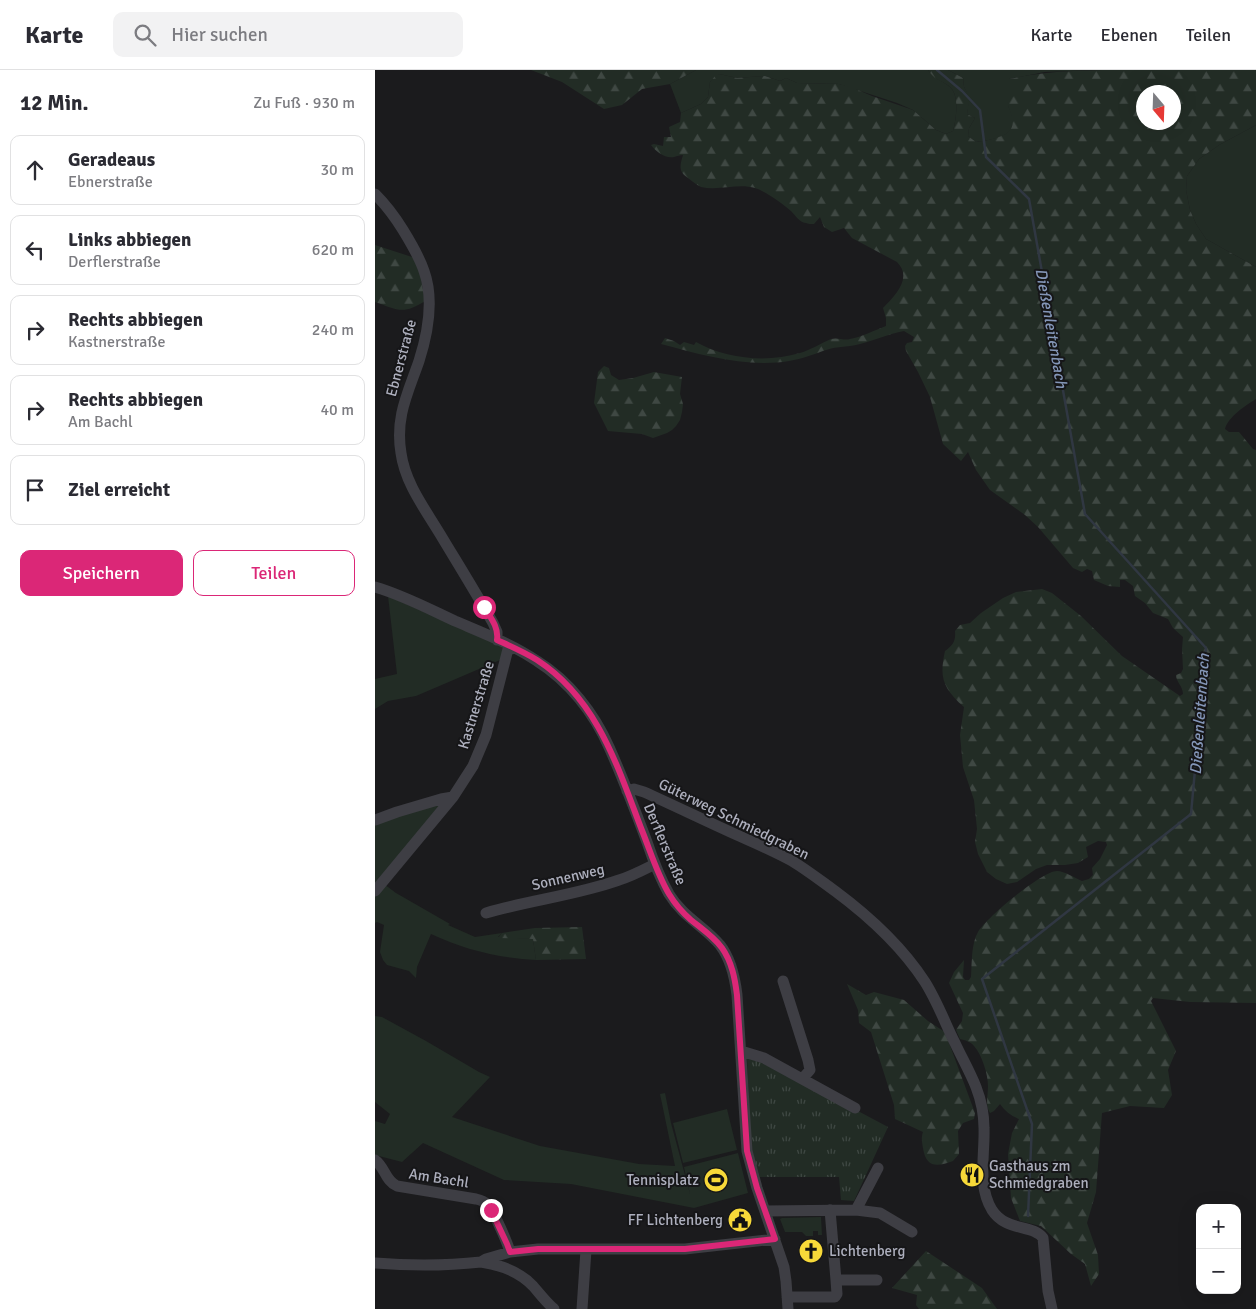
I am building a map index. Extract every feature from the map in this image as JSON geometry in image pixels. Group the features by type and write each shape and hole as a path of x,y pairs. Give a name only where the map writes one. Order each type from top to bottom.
{"street":[{"name":"Ebnerstraße","path":"375,194 390,210 407,237 422,265 428,286 429,306 420,357 408,387 401,414 400,442 403,465 414,490 493,622 497,632 497,640"},
{"name":"Derflerstraße","path":"375,587 509,645 538,661 575,693 595,720 627,790 655,864 669,894 678,907 716,941 729,960 736,986 747,1151 752,1172 784,1267 787,1303"},
{"name":"Kastnerstraße","path":"375,892 453,797 473,766 486,735 509,645"},
{"name":"Güterweg Schmiedgraben","path":"627,790 634,789 644,792 782,856 806,870 863,912 887,934 905,955 929,990 980,1098 984,1127 983,1178 989,1204 1004,1222 1037,1233 1044,1240 1048,1291 1052,1309"},
{"path":"375,820 453,797"},
{"name":"Sonnenweg","path":"487,913 611,882 655,864"},
{"path":"783,981 808,1060 810,1070 803,1078"},
{"path":"741,1051 764,1058 855,1108"},
{"name":"Am Bachl","path":"375,1160 381,1166 389,1181 397,1186 476,1199 487,1203 510,1252"},
{"path":"856,1210 878,1168"},
{"path":"787,1303 835,1297 837,1294 830,1210"},
{"path":"765,1211 856,1210 880,1213 912,1232"},
{"path":"481,1262 510,1252 538,1249 685,1249 775,1239"},
{"path":"583,1309 586,1250"},
{"path":"375,1263 440,1266 481,1262 501,1266 526,1280 554,1309"},
{"path":"836,1280 877,1280"}],"green space":[{"path":"531,70 696,70 670,84 642,89 622,105 604,109 562,82"},
{"path":"696,70 928,70 947,84 953,91 956,102 954,127 953,131 946,134 936,130 913,110 839,84 797,83 786,78 780,81 765,76 737,78 719,74 710,82 708,97 701,104 681,113 670,84"},
{"path":"928,70 948,70 963,78 964,87 970,97 967,114 975,118 969,128 968,136 976,142 997,138 1008,132 1012,125 1012,118 1006,99 1009,79 1055,72 1086,70 1256,70 1256,125 1219,145 1199,159 1187,176 1186,190 1190,210 1196,224 1206,239 1256,267 1256,399 1233,416 1225,429 1229,432 1239,432 1256,450 1256,1003 1190,1002 1153,998 1151,1001 1176,1051 1168,1070 1172,1095 1164,1108 1130,1106 1102,1113 1096,1192 1087,1223 1098,1255 1099,1274 1091,1286 1085,1264 1071,1254 1041,1226 1020,1221 1011,1198 1008,1154 1012,1133 1019,1119 1008,1113 1000,1104 990,1113 988,1110 988,1081 984,1065 980,1054 974,1046 968,1041 960,1039 956,1030 962,1021 963,1013 949,983 954,972 964,960 963,977 965,980 969,980 971,977 974,942 978,932 1003,907 1039,879 1050,873 1060,871 1082,881 1089,879 1093,875 1092,868 1100,859 1107,845 1106,842 1098,841 1086,847 1088,857 1078,863 1047,865 1036,869 1017,882 1007,884 987,872 978,854 975,842 977,829 974,800 963,767 960,735 964,707 951,694 944,682 943,660 945,651 953,642 955,631 960,625 970,623 1003,598 1016,592 1042,589 1052,593 1081,616 1122,656 1180,696 1183,694 1183,691 1176,675 1181,673 1183,669 1183,637 1173,628 1168,619 1153,613 1145,603 1135,596 1133,586 1125,580 1120,580 1120,587 1108,586 1094,580 1092,571 1087,569 1082,572 1073,568 1038,527 1025,515 990,490 976,470 968,452 961,461 943,444 930,397 906,351 905,346 907,343 912,342 914,337 904,331 860,344 830,349 799,359 773,363 741,362 661,344 665,338 680,345 684,342 694,345 696,342 720,352 747,358 774,358 800,353 831,339 855,338 886,326 883,308 897,292 903,280 901,268 897,262 852,238 844,228 832,232 824,227 820,217 814,224 799,220 779,201 755,188 742,186 701,187 681,171 683,155 668,157 653,148 651,145 654,144 663,146 664,137 671,137 669,127 680,122 681,113 701,104 708,97 710,82 716,75 737,78 765,76 780,81 786,78 797,83 839,84 851,87 913,110 936,130 946,134 953,131 954,127 956,115 955,96 950,87 936,79"},
{"path":"948,70 1095,70 1045,72 1009,79 1008,104 1013,125 1001,137 976,142 968,136 969,128 975,118 967,114 969,97 964,87 963,78"},
{"path":"1256,125 1256,267 1206,239 1196,224 1190,210 1186,190 1187,176 1199,159 1219,145"},
{"path":"375,245 415,258 419,267 425,301 406,310 375,302"},
{"path":"604,366 609,368 611,375 619,380 654,372 682,377 680,394 683,404 680,420 676,426 667,433 653,438 642,434 608,431 594,403 598,372"},
{"path":"388,596 501,646 514,654 416,696 388,701 375,709 375,679 397,674"},
{"path":"447,796 375,886 375,820"},
{"path":"384,884 450,924 448,925 475,937 502,933 498,937 533,939 536,960 482,952 457,945 431,934 417,967 416,978 409,971 387,965 380,952 384,925 375,923 375,895"},
{"path":"582,927 586,959 536,960 533,939 498,938 502,933 535,928"},
{"path":"847,984 866,995 874,992 904,1000 928,1021 945,1032 975,1113 974,1119 963,1123 958,1131 959,1154 953,1161 937,1165 930,1162 924,1155 923,1132 895,1119 894,1105 871,1032 859,1023 858,1010"},
{"path":"375,1016 382,1017 490,1077 452,1117 540,1146 639,1164 675,1166 660,1094 665,1093 690,1194 684,1167 738,1153 748,1193 694,1208 571,1184 504,1180 423,1143 402,1162 375,1155 375,1121 385,1124 390,1114 375,1102"},
{"path":"747,1058 764,1061 888,1127 854,1201 841,1200 839,1177 760,1177 751,1148"},
{"name":"Tennisplatz","path":"727,1109 737,1150 683,1163 673,1123"},
{"path":"821,1217 822,1235 818,1235 818,1231 813,1231 813,1236 806,1236 802,1232 785,1232 780,1219 782,1218"},
{"path":"926,1251 982,1288 997,1309 919,1309 916,1305 917,1295 892,1288"}],"waterway":[{"name":"Dießenleitenbach","path":"937,70 962,91 980,110 986,157 1029,199 1085,514 1206,648 1191,814 982,979 1032,1124 1028,1216"}],"place":[{"name":"Gasthaus zm Schmiedgraben","path":"972,1175"},
{"name":"Tennisplatz","path":"716,1180"},
{"name":"FF Lichtenberg","path":"740,1220"},
{"name":"Lichtenberg","path":"811,1251"}],"route":[{"path":"484,607 495,625 497,640 538,661 551,671 575,693 595,720 611,750 661,879 669,894 678,907 720,945 729,960 737,995 747,1151 757,1188 775,1239 685,1249 538,1249 510,1252 491,1210"}]}
